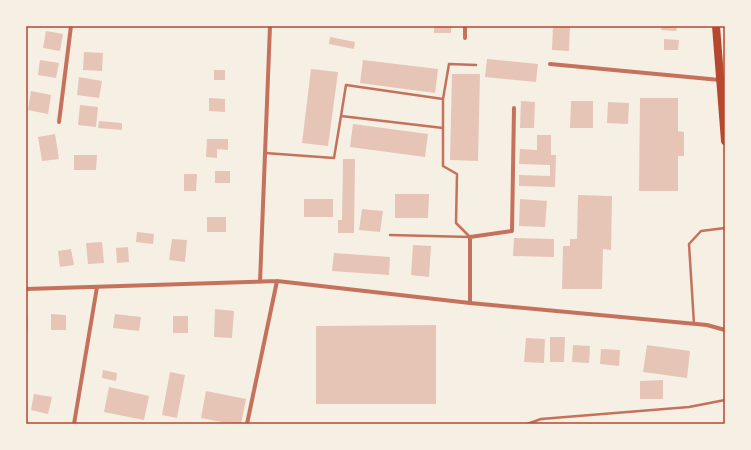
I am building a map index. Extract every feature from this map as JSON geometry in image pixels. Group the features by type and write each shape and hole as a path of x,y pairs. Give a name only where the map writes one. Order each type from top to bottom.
{"main road":[{"path":"716,26 725,141"}],"street":[{"path":"59,122 71,26"},
{"path":"260,282 270,26"},
{"path":"465,26 465,38"},
{"path":"550,64 721,80"},
{"path":"470,303 470,237 512,231 514,108"},
{"path":"247,424 277,281"},
{"path":"26,289 277,281 470,303 708,325 725,330"},
{"path":"74,424 98,286"}],"lane":[{"path":"470,237 456,223 457,174 443,166 443,98 449,64 476,65"},
{"path":"265,153 334,158 346,85 443,98"},
{"path":"341,116 443,128"},
{"path":"694,324 689,244 702,231 725,228"},
{"path":"390,236 470,237"},
{"path":"527,424 541,419 688,407 725,400"}],"building":[{"path":"434,26 451,26 451,33 434,33"},
{"path":"553,26 570,26 569,51 552,50"},
{"path":"662,26 677,26 676,31 661,30"},
{"path":"46,31 63,34 60,51 43,48"},
{"path":"330,37 355,42 354,49 329,44"},
{"path":"664,39 679,40 678,50 664,50"},
{"path":"84,52 103,53 102,71 83,70"},
{"path":"487,59 538,64 536,82 485,77"},
{"path":"40,60 59,63 56,78 38,75"},
{"path":"363,60 438,69 435,93 360,83"},
{"path":"311,69 338,72 328,146 302,143"},
{"path":"214,70 225,70 225,80 214,80"},
{"path":"452,74 480,74 478,161 450,160"},
{"path":"79,77 102,81 99,98 77,95"},
{"path":"31,91 51,95 48,114 28,110"},
{"path":"209,98 225,99 225,112 209,111"},
{"path":"640,98 678,98 678,131 684,132 684,156 678,156 678,191 639,191"},
{"path":"521,101 535,102 534,128 520,128"},
{"path":"571,101 593,101 593,128 570,128"},
{"path":"608,102 629,103 628,124 607,123"},
{"path":"80,105 98,107 96,127 78,125"},
{"path":"99,121 122,123 122,130 98,128"},
{"path":"353,124 428,134 425,157 350,147"},
{"path":"55,134 59,159 42,161 38,137"},
{"path":"537,135 551,135 551,155 556,155 555,187 519,186 519,175 550,176 550,165 519,164 520,149 537,150"},
{"path":"207,139 228,139 228,150 217,149 217,158 206,157"},
{"path":"74,155 97,155 96,170 74,170"},
{"path":"343,159 355,159 354,233 338,233 338,220 342,220"},
{"path":"215,171 230,171 230,183 215,183"},
{"path":"184,174 197,174 196,191 184,191"},
{"path":"395,194 429,194 428,218 395,218"},
{"path":"578,195 612,196 611,250 603,249 602,289 562,289 563,246 570,246 570,239 577,239"},
{"path":"304,199 333,199 333,217 304,217"},
{"path":"520,199 547,201 545,227 519,226"},
{"path":"362,209 383,211 380,232 359,230"},
{"path":"207,217 226,217 226,232 207,232"},
{"path":"137,232 154,234 153,244 136,242"},
{"path":"514,238 554,239 554,257 513,256"},
{"path":"172,239 187,240 185,262 169,260"},
{"path":"102,242 104,263 88,264 86,243"},
{"path":"413,245 431,246 429,277 411,275"},
{"path":"128,247 129,262 117,263 116,248"},
{"path":"71,249 74,265 60,267 58,251"},
{"path":"334,253 390,257 389,275 332,271"},
{"path":"215,309 234,311 232,338 214,337"},
{"path":"51,314 66,315 66,330 51,330"},
{"path":"115,314 141,317 139,331 113,328"},
{"path":"173,316 188,316 188,333 173,333"},
{"path":"26,317 28,317 28,332 26,332"},
{"path":"436,325 436,404 316,404 316,326"},
{"path":"550,337 565,337 564,362 550,362"},
{"path":"526,338 545,339 544,363 524,362"},
{"path":"573,345 590,346 589,363 572,362"},
{"path":"647,345 690,351 687,378 643,372"},
{"path":"601,349 620,350 619,366 600,364"},
{"path":"103,370 117,373 116,381 102,378"},
{"path":"170,372 185,375 177,418 162,415"},
{"path":"663,380 663,399 640,399 640,381"},
{"path":"109,387 149,396 144,420 104,412"},
{"path":"206,391 246,399 241,424 232,424 201,418"},
{"path":"34,394 52,397 48,414 31,410"}]}
